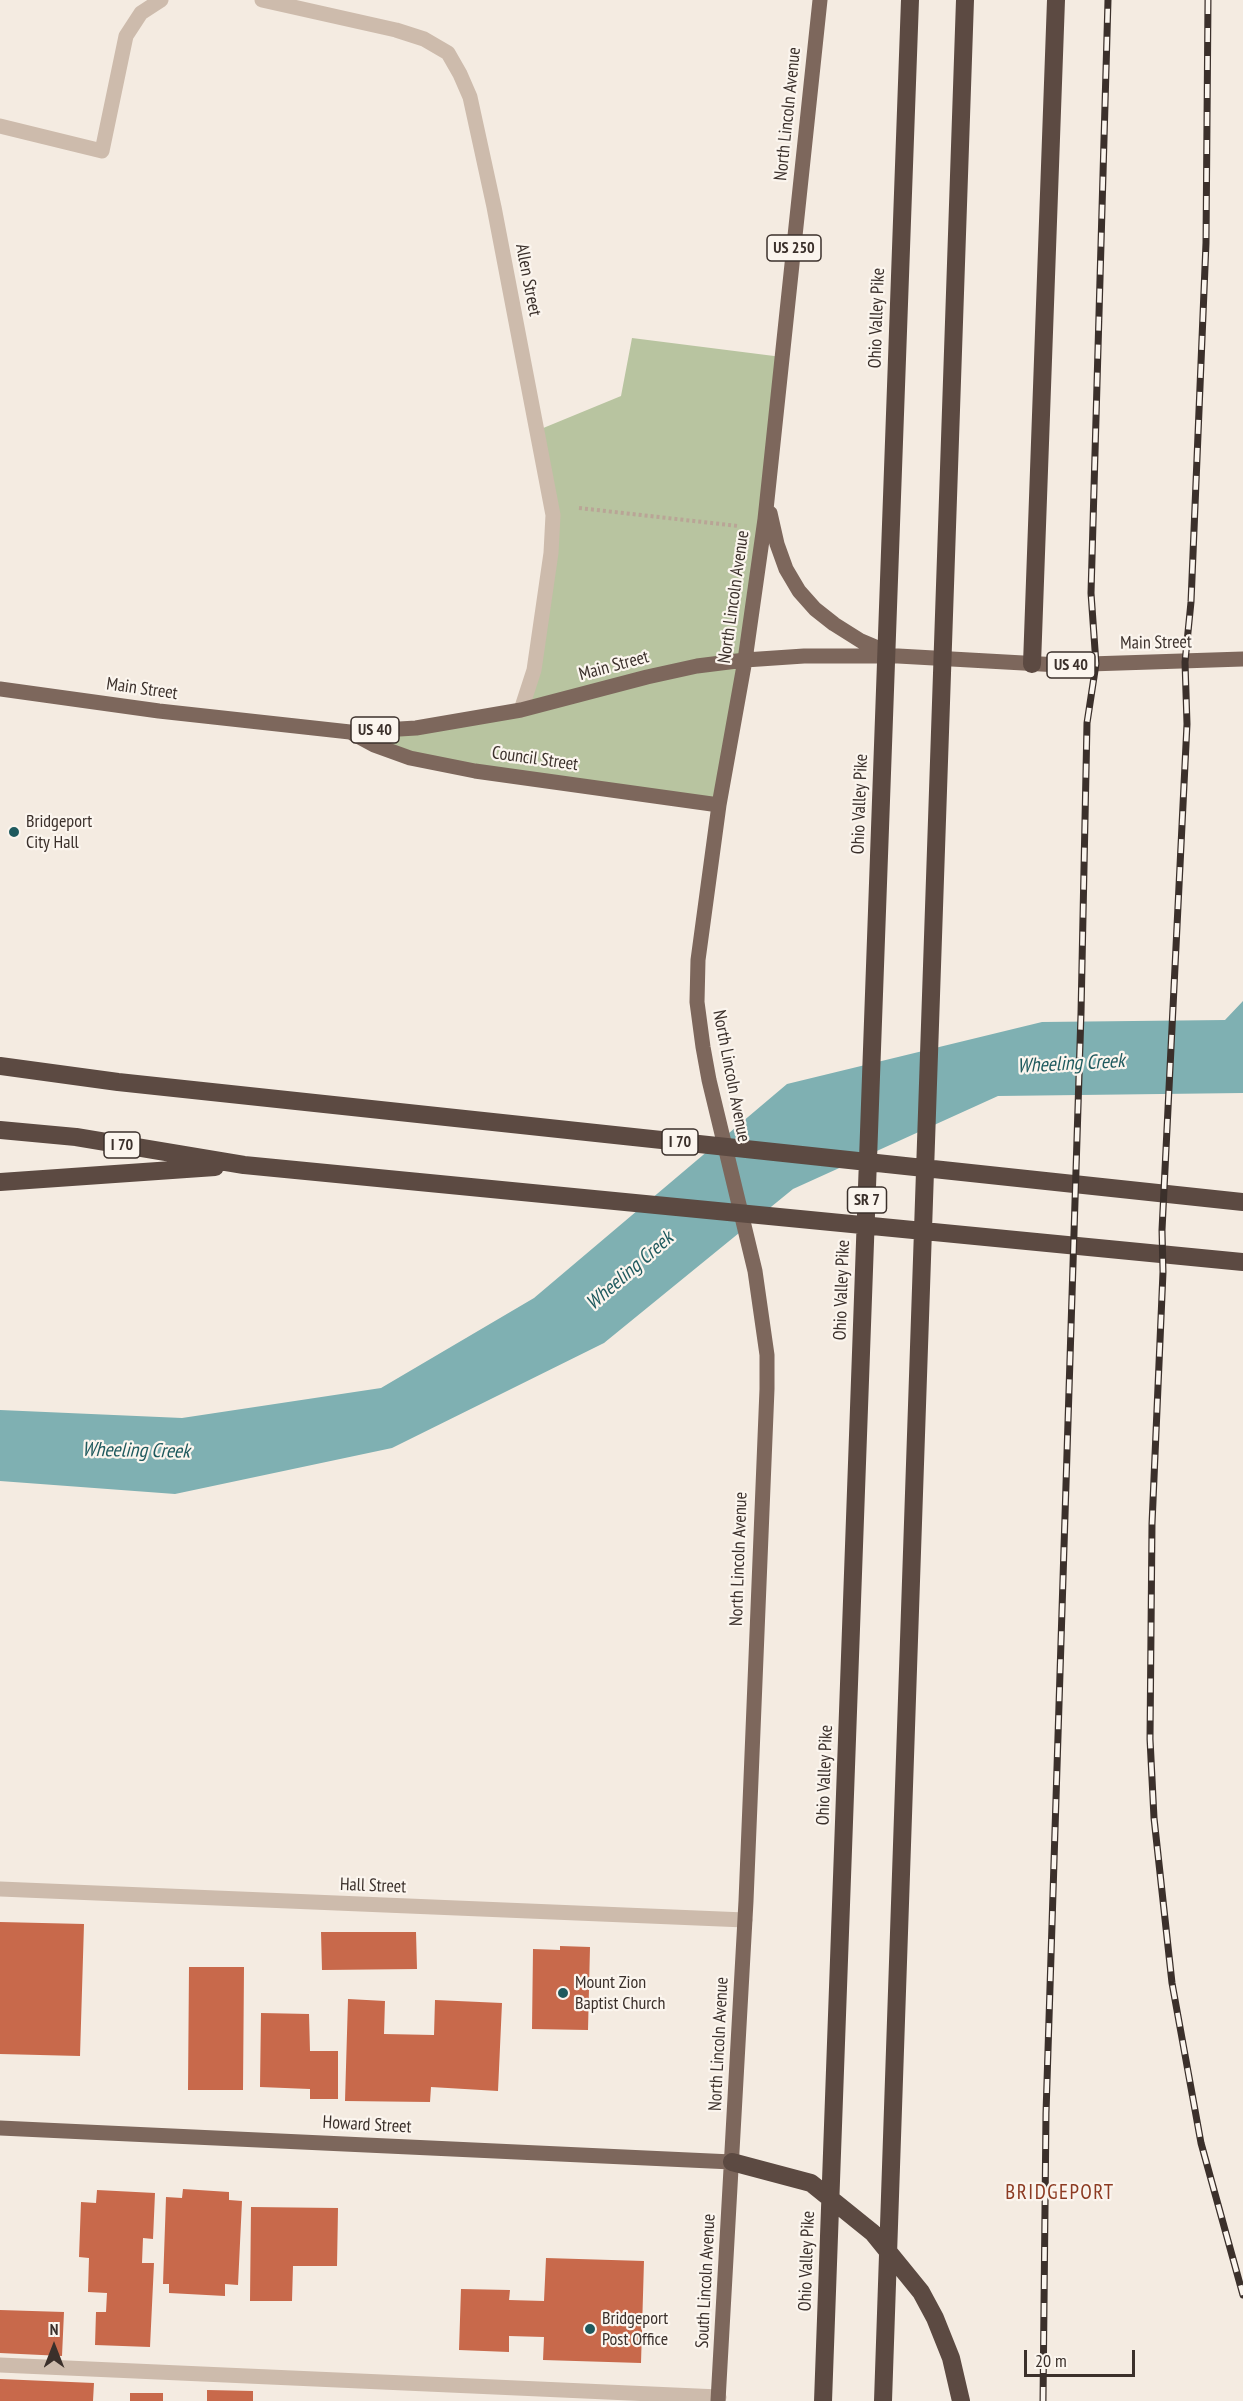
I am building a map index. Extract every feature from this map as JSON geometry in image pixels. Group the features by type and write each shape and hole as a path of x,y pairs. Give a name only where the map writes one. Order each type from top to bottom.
{"highway":[{"name":"Ohio Valley Pike","path":"823,2401 910,0"},
{"path":"883,2401 964,0"},
{"path":"1032,664 1056,0"},
{"path":"0,1066 118,1082"},
{"name":"I 70","path":"0,1074 118,1082 1243,1202"},
{"name":"I 70","path":"0,1130 76,1137 244,1165 1243,1262"},
{"path":"0,1182 244,1165"},
{"path":"732,2162 811,2183 873,2233 921,2292 936,2318 951,2358 961,2401"}],"main road":[{"name":"North Lincoln Avenue","path":"732,2162 745,1920 767,1355 755,1271 702,1047 697,1002 698,960 719,805 745,660 764,530 820,0"},
{"path":"767,496 777,544 786,569 814,609 868,644 898,656"},
{"name":"Main Street","path":"0,689 159,711 350,732 416,728 521,710 647,676 697,666 745,660 804,656 898,656 1032,664 1243,659"},
{"name":"Council Street","path":"350,732 374,745 421,760 475,771 719,805"},
{"name":"Howard Street","path":"0,2128 732,2162"},
{"name":"South Lincoln Avenue","path":"718,2399 732,2162"}],"street":[{"path":"0,126 102,151 126,36 141,13 161,0"},
{"name":"Allen Street","path":"262,0 396,30 424,39 448,53 470,97 494,207 553,515 551,553 534,670 521,710"},
{"name":"Hall Street","path":"0,1889 745,1920"},
{"path":"0,2365 718,2399"}],"path":[{"path":"551,504 764,530"}],"green space":[{"path":"632,338 782,357 719,805 475,771 350,732 521,710 551,553 536,431 621,396"}],"water":[{"name":"Wheeling Creek","path":"1243,1001 1243,1093 998,1096 793,1189 604,1343 392,1448 175,1494 0,1481 0,1410 182,1418 381,1388 534,1298 787,1084 1042,1022 1225,1020"}],"building":[{"path":"0,1922 84,1924 80,2056 0,2054"},
{"path":"321,1932 416,1932 417,1969 322,1970"},
{"path":"560,1946 590,1947 588,2030 532,2029 533,1949 560,1950"},
{"path":"189,1967 244,1967 243,2090 188,2090"},
{"path":"348,1999 385,2001 384,2034 434,2035 435,2000 502,2003 498,2091 431,2087 430,2102 345,2101"},
{"path":"261,2013 309,2014 310,2051 338,2051 338,2099 310,2099 310,2089 260,2087"},
{"path":"183,2189 229,2192 229,2200 242,2201 238,2285 225,2284 225,2296 169,2293 169,2284 163,2284 166,2197 182,2198"},
{"path":"97,2190 155,2193 153,2239 143,2238 142,2263 154,2263 150,2347 95,2345 96,2312 106,2312 107,2293 88,2292 89,2258 79,2257 81,2202 96,2203"},
{"path":"251,2207 338,2208 337,2266 293,2266 292,2301 250,2301"},
{"path":"546,2258 644,2261 641,2363 543,2360 544,2337 509,2336 509,2352 459,2350 461,2289 510,2290 509,2300 544,2301"},
{"path":"0,2310 64,2312 62,2356 0,2353"},
{"path":"0,2379 94,2383 93,2401 0,2401"},
{"path":"207,2390 253,2391 253,2401 207,2401"},
{"path":"130,2393 163,2393 163,2401 130,2401"}],"railway":[{"path":"1043,2401 1046,2113 1081,1013 1087,723 1096,664 1091,593 1108,0"},
{"path":"1208,0 1206,243 1191,602 1185,662 1187,724 1162,1230 1163,1272 1152,1524 1150,1739 1154,1818 1172,1983 1201,2143 1243,2295"}],"place":[{"name":"Bridgeport City Hall","path":"14,832"},
{"name":"Mount Zion Baptist Church","path":"563,1993"},
{"name":"Bridgeport Post Office","path":"590,2329"}],"district":[{"name":"BRIDGEPORT","path":"1060,2193"}]}
